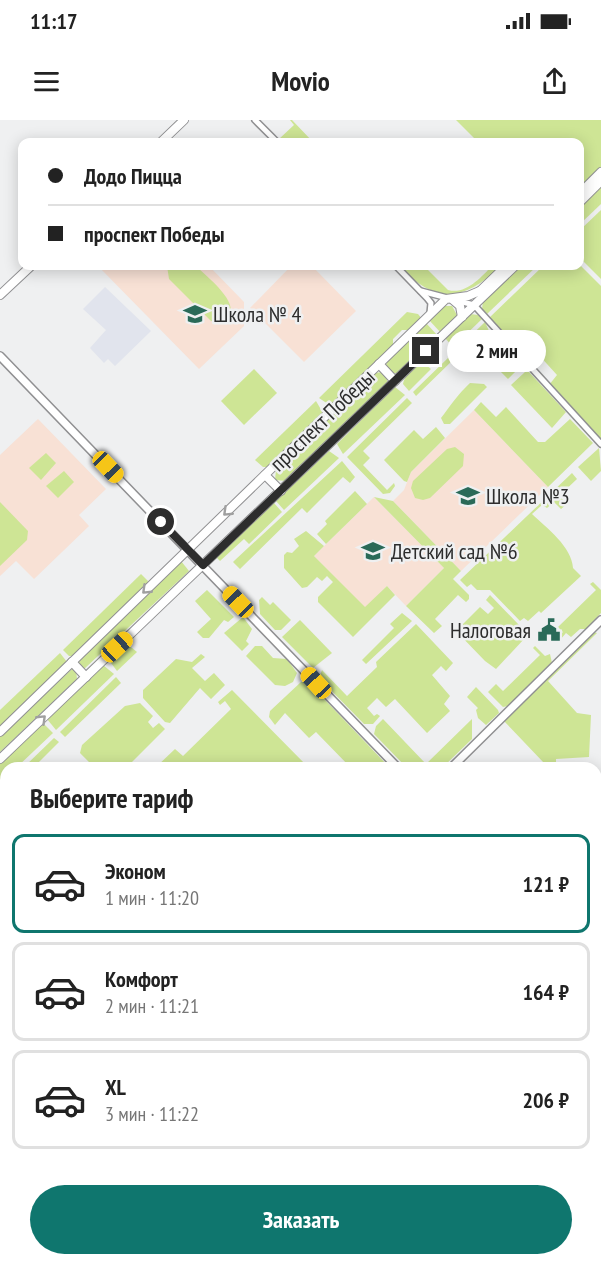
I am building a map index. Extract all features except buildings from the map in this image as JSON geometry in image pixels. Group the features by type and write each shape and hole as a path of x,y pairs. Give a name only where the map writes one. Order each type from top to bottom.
{"main road":[{"path":"165,138 184,120"},
{"path":"584,189 601,172"},
{"path":"584,198 601,181"},
{"path":"0,295 27,270"},
{"name":"проспект Победы","path":"474,305 482,290 502,270"},
{"name":"проспект Победы","path":"0,759 510,270"},
{"name":"проспект Победы","path":"0,732 429,316 449,300 482,290"},
{"path":"449,300 460,306 462,317"},
{"name":"проспект Победы","path":"379,364 395,381"},
{"name":"проспект Победы","path":"265,475 281,491"},
{"path":"72,662 86,677"}],"street":[{"path":"255,120 273,138"},
{"path":"400,270 431,303 429,316"},
{"path":"421,291 474,305 601,444"},
{"path":"0,356 392,762"},
{"path":"457,762 601,620"}],"shaded area":[{"name":"Школа № 4","path":"102,270 213,270 244,302 244,326 199,369"},
{"path":"287,270 316,270 356,311 304,362 250,308"},
{"path":"105,287 151,331 115,366 108,359 104,363 90,348 106,330 83,309"},
{"name":"Школа №3","path":"474,410 548,487 461,571 393,501 404,490 411,472"},
{"path":"38,419 106,489 79,515 89,526 34,579 16,561 0,576 0,455"},
{"name":"Детский сад №6","path":"374,497 444,568 406,606 387,586 365,608 314,556"}],"green space":[{"path":"290,120 309,138 280,138 294,125"},
{"path":"456,120 601,120 601,168 584,184 584,138 474,138"},
{"path":"601,185 601,204 584,220 584,202"},
{"path":"601,210 601,279 584,262 584,226"},
{"path":"584,269 601,286 601,440 549,385 557,375 537,353 526,359 489,318 539,270"},
{"path":"168,270 200,270 226,297 231,311 228,317 218,322 211,321 169,279"},
{"path":"403,270 428,270 448,290 455,291 467,288 488,270 496,270 474,287 450,294 438,293 425,288"},
{"path":"515,270 533,270 487,314 482,309 483,301"},
{"path":"445,306 452,306 457,315 441,333 429,320"},
{"path":"407,312 418,314 422,319 410,330 402,330 393,339 393,347 331,406 319,398"},
{"path":"470,314 478,315 482,319 453,347 445,338"},
{"path":"485,322 489,331 474,347 474,363 471,363 471,357 455,358 416,396 413,392"},
{"path":"426,323 438,336 399,373 392,373 386,366 387,361"},
{"path":"494,334 520,363 519,368 508,379 493,364 478,363 478,348"},
{"path":"424,363 431,369 409,391 403,384 405,377 414,368"},
{"path":"254,369 277,393 244,425 221,401"},
{"path":"382,372 386,375 388,384 287,481 275,480 276,470 375,373"},
{"path":"525,372 529,372 566,412 552,428 511,385"},
{"path":"470,383 484,384 487,387 450,424 444,424 441,418"},
{"path":"395,387 405,395 343,454 337,444"},
{"path":"407,398 412,403 363,451 370,458 363,465 387,490 394,483 395,486 390,493 383,494 347,457"},
{"path":"316,401 323,413 268,467 263,467 255,460"},
{"path":"481,402 496,417 506,407 538,442 545,442 570,419 593,443 548,487 474,410"},
{"path":"436,427 445,438 411,472 407,482 404,481 384,460 414,430 423,439"},
{"path":"455,447 464,454 463,466 430,498 423,500 415,498 411,488 413,481 447,449"},
{"path":"599,448 601,471 591,481 578,467"},
{"path":"329,451 339,458 284,510 276,501"},
{"path":"46,453 56,463 41,480 29,468"},
{"path":"342,461 355,477 350,483 343,477 307,513 302,508 240,569 233,562 235,560"},
{"path":"64,471 74,482 58,498 46,486"},
{"path":"572,473 577,479 559,496 567,504 561,509 554,502 547,508 542,505 532,514 564,545 572,560 573,568 581,576 541,613 539,611 528,621 524,618 520,621 490,590 477,590 471,584 467,587 460,580"},
{"path":"355,491 367,504 326,544 317,534 327,524 325,521"},
{"path":"374,497 393,501 461,571 453,579 469,595 469,599 466,602 458,595 435,619 442,626 434,633 406,606 444,568"},
{"path":"0,502 28,531 27,540 0,566"},
{"path":"274,503 282,512 249,544 244,539 220,561 216,557"},
{"path":"306,531 324,546 314,556 365,607 387,586 395,595 353,637 318,602 318,597 333,582 327,576 322,581 317,577 307,587 302,588 284,568 284,555 287,552 292,553 299,546 294,539"},
{"path":"181,561 189,571 83,670 79,664 80,659"},
{"path":"141,574 148,581 146,587 73,656 69,656 63,650"},
{"path":"593,582 601,590 601,613 586,629 580,629 571,637 566,633 560,640 558,637 563,632 558,627 596,590 590,584"},
{"path":"207,590 234,617 228,622 224,620 209,638 203,638 197,632 211,619 195,601"},
{"path":"490,595 519,625 517,627 525,638 496,669 456,631 480,607 488,614 494,608 486,600"},
{"path":"262,597 270,605 273,602 291,620 281,630 275,630 260,614 259,600"},
{"path":"402,613 412,621 366,664 362,660 394,628 390,624"},
{"path":"243,617 252,629 246,641 249,644 242,651 224,633"},
{"path":"300,620 332,653 313,668 282,637"},
{"path":"416,624 453,663 446,671 441,666 432,675 450,696 444,704 450,711 427,733 395,699 386,707 377,698 367,708 374,716 377,714 380,716 373,724 364,724 319,678 322,670 347,696 377,667 376,662"},
{"path":"594,632 597,633 548,681 577,713 591,715 589,757 543,762 503,720"},
{"path":"126,643 137,652 117,671 108,659"},
{"path":"255,646 262,646 273,658 287,659 297,673 293,682 285,686 275,685 246,656"},
{"path":"535,646 545,656 550,654 552,663 508,706 503,707 488,692 496,684 503,691 540,655 533,648"},
{"path":"60,653 67,662 0,728 0,710"},
{"path":"201,654 205,657 192,668 205,681 214,673 225,685 211,699 200,688 170,723 165,722 143,698 143,690 176,659 192,662"},
{"path":"103,665 114,674 56,730 47,719"},
{"path":"72,669 76,670 77,679 0,752 0,736"},
{"path":"116,677 121,683 65,737 60,732"},
{"path":"307,681 384,762 345,762 316,732 309,738 285,713 275,725 269,717 270,711 301,682"},
{"path":"476,687 499,713 486,725 478,718 476,710 478,708 467,697"},
{"path":"232,690 303,762 161,762 175,749 183,756 231,709 225,701 220,705 218,702"},
{"path":"140,703 153,716 148,722 153,728 159,723 165,729 132,762 89,762 80,753 82,745 125,706"},
{"path":"383,719 424,762 401,762 374,734 376,726"},
{"path":"472,719 472,739 448,762 428,762"},
{"path":"43,723 53,733 22,762 0,762"},
{"path":"54,738 59,742 39,762 29,762"}],"place":[{"name":"Школа № 4","path":"195,314"},
{"name":"Школа №3","path":"468,496"},
{"name":"Детский сад №6","path":"373,551"},
{"name":"Налоговая","path":"549,630"}],"route":[{"path":"161,522 203,565 426,351"}]}
